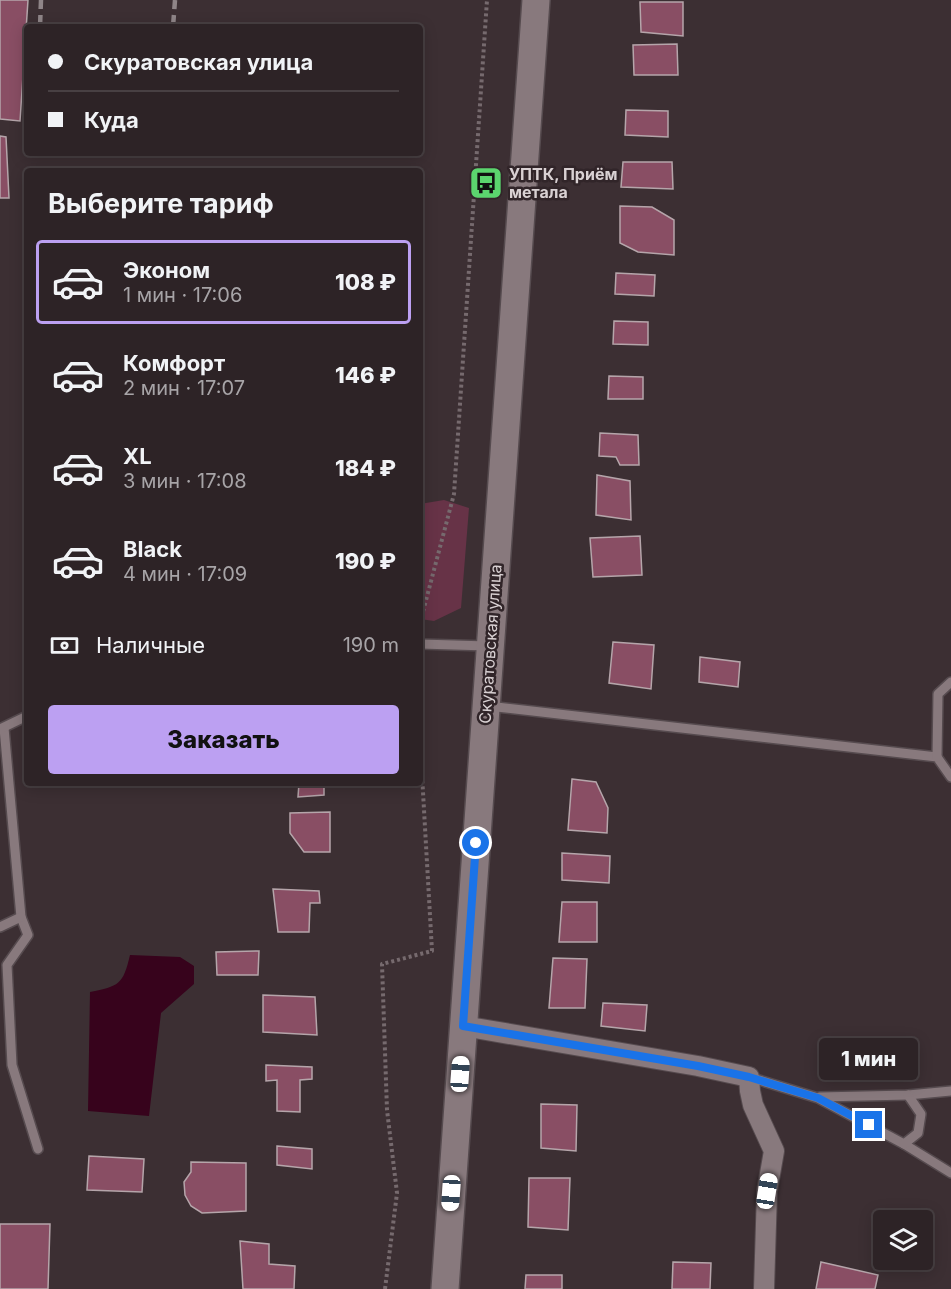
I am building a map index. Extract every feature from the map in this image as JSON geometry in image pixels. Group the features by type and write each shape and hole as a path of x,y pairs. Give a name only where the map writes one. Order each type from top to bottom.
{"street":[{"name":"Скуратовская улица","path":"444,1289 536,0"},
{"path":"463,1026 698,1066 749,1077 753,1105 774,1151 767,1191 764,1289"}],"lane":[{"path":"423,644 490,646"},
{"path":"951,682 938,694 937,757 951,777"},
{"path":"486,705 937,757"},
{"path":"24,718 2,729 21,917 28,935 7,965 12,1065 38,1149"},
{"path":"0,927 21,917"},
{"path":"749,1077 818,1098 904,1144 951,1173"},
{"path":"818,1098 951,1091"},
{"path":"904,1144 918,1133 921,1114 908,1095"}],"path":[{"path":"423,612 454,494 487,0"},
{"path":"385,1289 396,1193 387,1110 382,964 432,951 423,786"}],"shaded area":[{"path":"444,500 469,508 461,608 434,621 423,619 425,563 423,504"},
{"path":"130,955 180,957 194,966 194,984 161,1013 149,1116 88,1111 90,992 118,983 125,973"}],"building":[{"path":"0,0 28,0 26,24 24,24 20,121 0,119"},
{"path":"640,2 683,2 683,36 641,32"},
{"path":"677,44 678,75 634,75 633,45"},
{"path":"626,110 668,111 668,137 625,135"},
{"path":"0,136 6,137 9,198 0,198"},
{"path":"623,162 672,162 673,189 621,187"},
{"path":"620,206 652,207 674,220 674,255 638,252 620,243"},
{"path":"616,273 655,275 654,296 615,294"},
{"path":"614,321 648,322 648,345 613,344"},
{"path":"609,376 643,377 643,399 608,399"},
{"path":"600,433 638,435 639,465 620,465 616,457 599,456"},
{"path":"597,475 630,481 631,520 596,515"},
{"path":"640,536 642,575 593,577 590,538"},
{"path":"613,642 654,645 651,689 609,683"},
{"path":"700,657 740,662 738,687 699,682"},
{"path":"572,779 596,782 608,808 607,833 568,830"},
{"path":"299,786 324,786 324,795 298,797"},
{"path":"330,812 330,852 304,852 290,833 290,813"},
{"path":"562,853 610,856 609,883 562,880"},
{"path":"273,889 319,891 320,903 310,903 309,932 278,932"},
{"path":"562,902 597,902 597,942 559,942"},
{"path":"259,951 258,975 217,975 216,952"},
{"path":"553,958 587,959 585,1008 549,1008"},
{"path":"263,995 315,997 317,1035 263,1032"},
{"path":"603,1003 647,1005 645,1031 601,1026"},
{"path":"266,1065 312,1067 312,1079 300,1080 300,1112 277,1111 277,1080 266,1081"},
{"path":"541,1104 577,1105 576,1151 541,1148"},
{"path":"277,1146 312,1149 312,1169 277,1165"},
{"path":"89,1156 144,1159 142,1192 87,1190"},
{"path":"191,1162 246,1163 246,1211 202,1213 191,1206 185,1195 184,1182 191,1172"},
{"path":"529,1178 570,1178 568,1230 528,1227"},
{"path":"0,1224 50,1224 48,1289 0,1289"},
{"path":"240,1241 269,1244 269,1264 295,1266 294,1289 243,1289"},
{"path":"673,1262 711,1263 710,1289 672,1289"},
{"path":"821,1262 878,1275 875,1289 816,1289"},
{"path":"526,1275 562,1275 562,1289 525,1289"}],"railway":[{"path":"40,24 41,0"},
{"path":"173,24 175,0"}],"place":[{"name":"УПТК, Приём метала","path":"486,183"}],"route":[{"path":"476,843 463,1026 698,1066 749,1077 818,1098 869,1125"}]}
